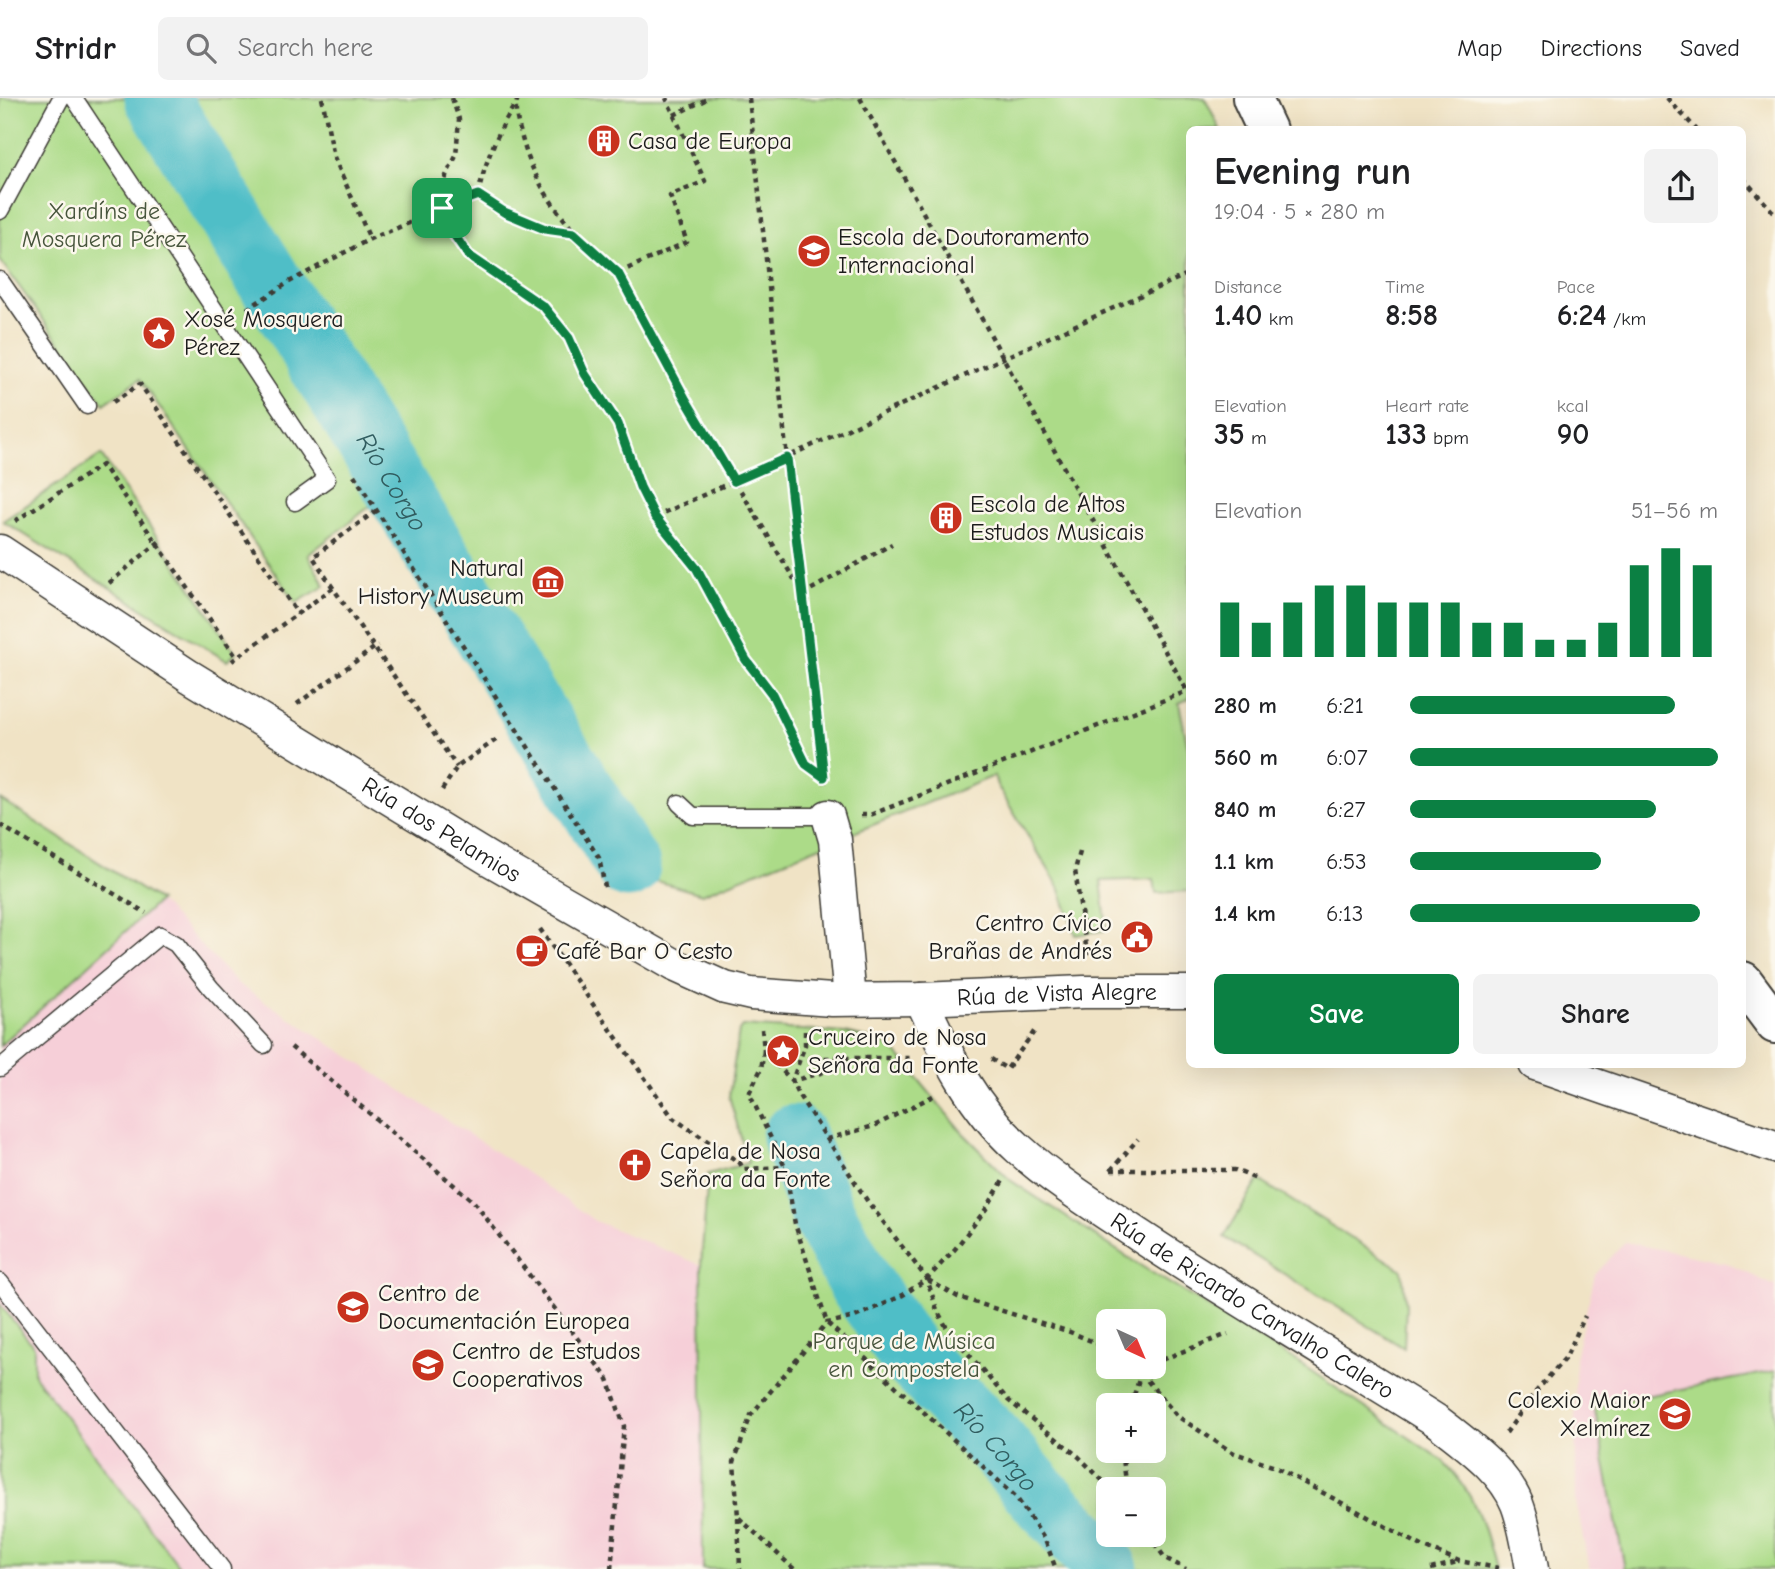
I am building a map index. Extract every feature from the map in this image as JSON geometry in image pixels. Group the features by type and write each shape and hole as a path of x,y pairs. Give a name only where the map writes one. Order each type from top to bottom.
{"main road":[{"path":"1252,98 1265,126"},
{"path":"1746,985 1775,1024"}],"street":[{"name":"Rúa dos Pelamios","path":"5,538 224,697 489,859 674,965 725,988 751,994 921,999"},
{"path":"828,816 835,840 833,915 850,999"},
{"name":"Rúa de Vista Alegre","path":"921,999 1084,992 1186,992"},
{"path":"947,1055 957,997"},
{"name":"Rúa de Ricardo Carvalho Calero","path":"921,999 961,1080 1018,1149 1090,1203 1191,1270 1437,1421 1486,1462 1516,1501 1532,1569"},
{"path":"1547,1068 1775,1147"}],"lane":[{"path":"0,211 61,98"},
{"path":"74,98 327,479 295,502"},
{"path":"0,280 87,406"},
{"path":"678,803 692,816 828,816"},
{"path":"0,1068 160,935 176,944 211,988 264,1045"},
{"path":"0,1282 222,1569"}],"path":[{"path":"322,98 334,157 370,239"},
{"path":"452,98 459,119 456,156 446,176 442,208 455,236 468,255 544,307 569,338 585,374 618,424 640,487 655,517 697,569 746,660 772,694 806,764 824,777"},
{"path":"478,195 484,168 497,133 518,98"},
{"path":"618,273 687,242 670,196 705,181 666,98"},
{"path":"674,115 709,98"},
{"path":"749,98 828,816 870,815 1186,692"},
{"path":"860,98 1002,359 1186,686"},
{"path":"1667,98 1693,126"},
{"path":"514,106 526,153 550,201 574,233 618,273 686,400 803,594"},
{"path":"1746,181 1775,214"},
{"path":"254,320 247,309 285,285 370,239 478,195"},
{"path":"478,195 504,212 545,229 574,233"},
{"path":"655,517 1186,275"},
{"path":"87,406 96,414 140,384 298,614"},
{"path":"5,538 102,465 237,658"},
{"path":"348,466 599,858 605,888"},
{"path":"377,510 313,557 457,766"},
{"path":"106,586 158,542"},
{"path":"803,594 892,544"},
{"path":"228,665 333,588"},
{"path":"293,707 376,646"},
{"path":"439,794 457,766 500,737"},
{"path":"0,825 148,914"},
{"path":"1080,852 1075,870 1088,962"},
{"path":"539,928 673,1118 740,1163 743,1169 785,1167"},
{"path":"762,1022 764,1051 761,1069 749,1093 785,1167 795,1224 827,1323 1016,1497 1045,1540 1056,1569"},
{"path":"792,1081 805,1045 804,1023"},
{"path":"1000,1063 1007,1069 1032,1035"},
{"path":"287,1044 474,1202 608,1378 624,1426 611,1569"},
{"path":"764,1051 792,1081 797,1094 868,1202 927,1279 937,1310 948,1330 1007,1399 1079,1457 1099,1477"},
{"path":"792,1081 824,1072 824,1058 912,1058"},
{"path":"827,1139 874,1126 939,1093"},
{"path":"1105,1177 1138,1139"},
{"path":"1111,1170 1235,1170 1259,1180"},
{"path":"740,1569 734,1462 751,1415 827,1323 855,1317 902,1295 927,1279 955,1250 986,1209 1009,1171"},
{"path":"927,1279 958,1297 1070,1332 1096,1343"},
{"path":"1486,1462 1533,1395 1566,1357 1585,1316"},
{"path":"1166,1358 1233,1332"},
{"path":"1146,1379 1177,1416 1232,1452 1275,1467 1422,1546 1459,1561 1502,1569"},
{"path":"738,1517 794,1569"},
{"path":"1157,1547 1165,1559 1186,1569"},
{"path":"1431,1569 1459,1561"}],"shaded area":[{"path":"159,901 238,984 513,1163 595,1221 701,1265 703,1569 181,1569 34,1375 34,1347 0,1304 0,1046"},
{"name":"Colexio Maior Xelmírez","path":"1625,1242 1726,1263 1775,1286 1775,1569 1589,1569 1576,1501 1575,1358 1595,1275"}],"green space":[{"name":"Xardíns de Mosquera Pérez","path":"0,98 149,98 388,492 308,555 325,586 296,603 140,379 104,404 0,260"},
{"path":"182,98 1205,98 1219,126 1186,126 1186,700 1179,703 1186,738 1186,891 1156,893 1154,879 1101,881 1107,930 1076,935 1059,887 994,776 702,894 652,880 478,598"},
{"path":"101,455 236,653 227,661 3,521"},
{"path":"0,799 159,901 0,1046"},
{"name":"Parque de Música en Compostela","path":"743,1026 845,1033 879,1041 895,1051 962,1132 1010,1180 1138,1264 1298,1362 1442,1460 1463,1484 1477,1510 1495,1569 703,1569 701,1265 708,1174 748,1163 729,1096 739,1031"},
{"path":"1259,1180 1402,1270 1406,1306 1404,1348 1224,1237"},
{"path":"0,1304 34,1347 34,1375 181,1569 0,1569"},
{"path":"1775,1371 1775,1569 1625,1569 1594,1406"}],"waterway":[{"name":"Río Corgo","path":"157,98 628,866"},
{"name":"Río Corgo","path":"794,1137 822,1212 861,1285 911,1356 993,1441 1106,1569"}],"place":[{"name":"Casa de Europa","path":"604,141"},
{"name":"Escola de Doutoramento Internacional","path":"814,251"},
{"name":"Xosé Mosquera Pérez","path":"159,333"},
{"name":"Escola de Altos Estudos Musicais","path":"946,518"},
{"name":"Natural History Museum","path":"548,582"},
{"name":"Centro Cívico Brañas de Andrés","path":"1137,937"},
{"name":"Café Bar O Cesto","path":"532,951"},
{"name":"Cruceiro de Nosa Señora da Fonte","path":"783,1051"},
{"name":"Capela de Nosa Señora da Fonte","path":"635,1165"},
{"name":"Centro de Documentación Europea","path":"353,1307"},
{"name":"Centro de Estudos Cooperativos","path":"428,1365"},
{"name":"Colexio Maior Xelmírez","path":"1675,1414"}],"route":[{"path":"478,195 504,212 545,229 574,233 618,273 686,400 734,481 787,458 824,777 806,764 772,694 746,660 697,569 655,517 640,487 618,424 585,374 569,338 544,307 468,255 455,236 442,208 478,195"}]}
